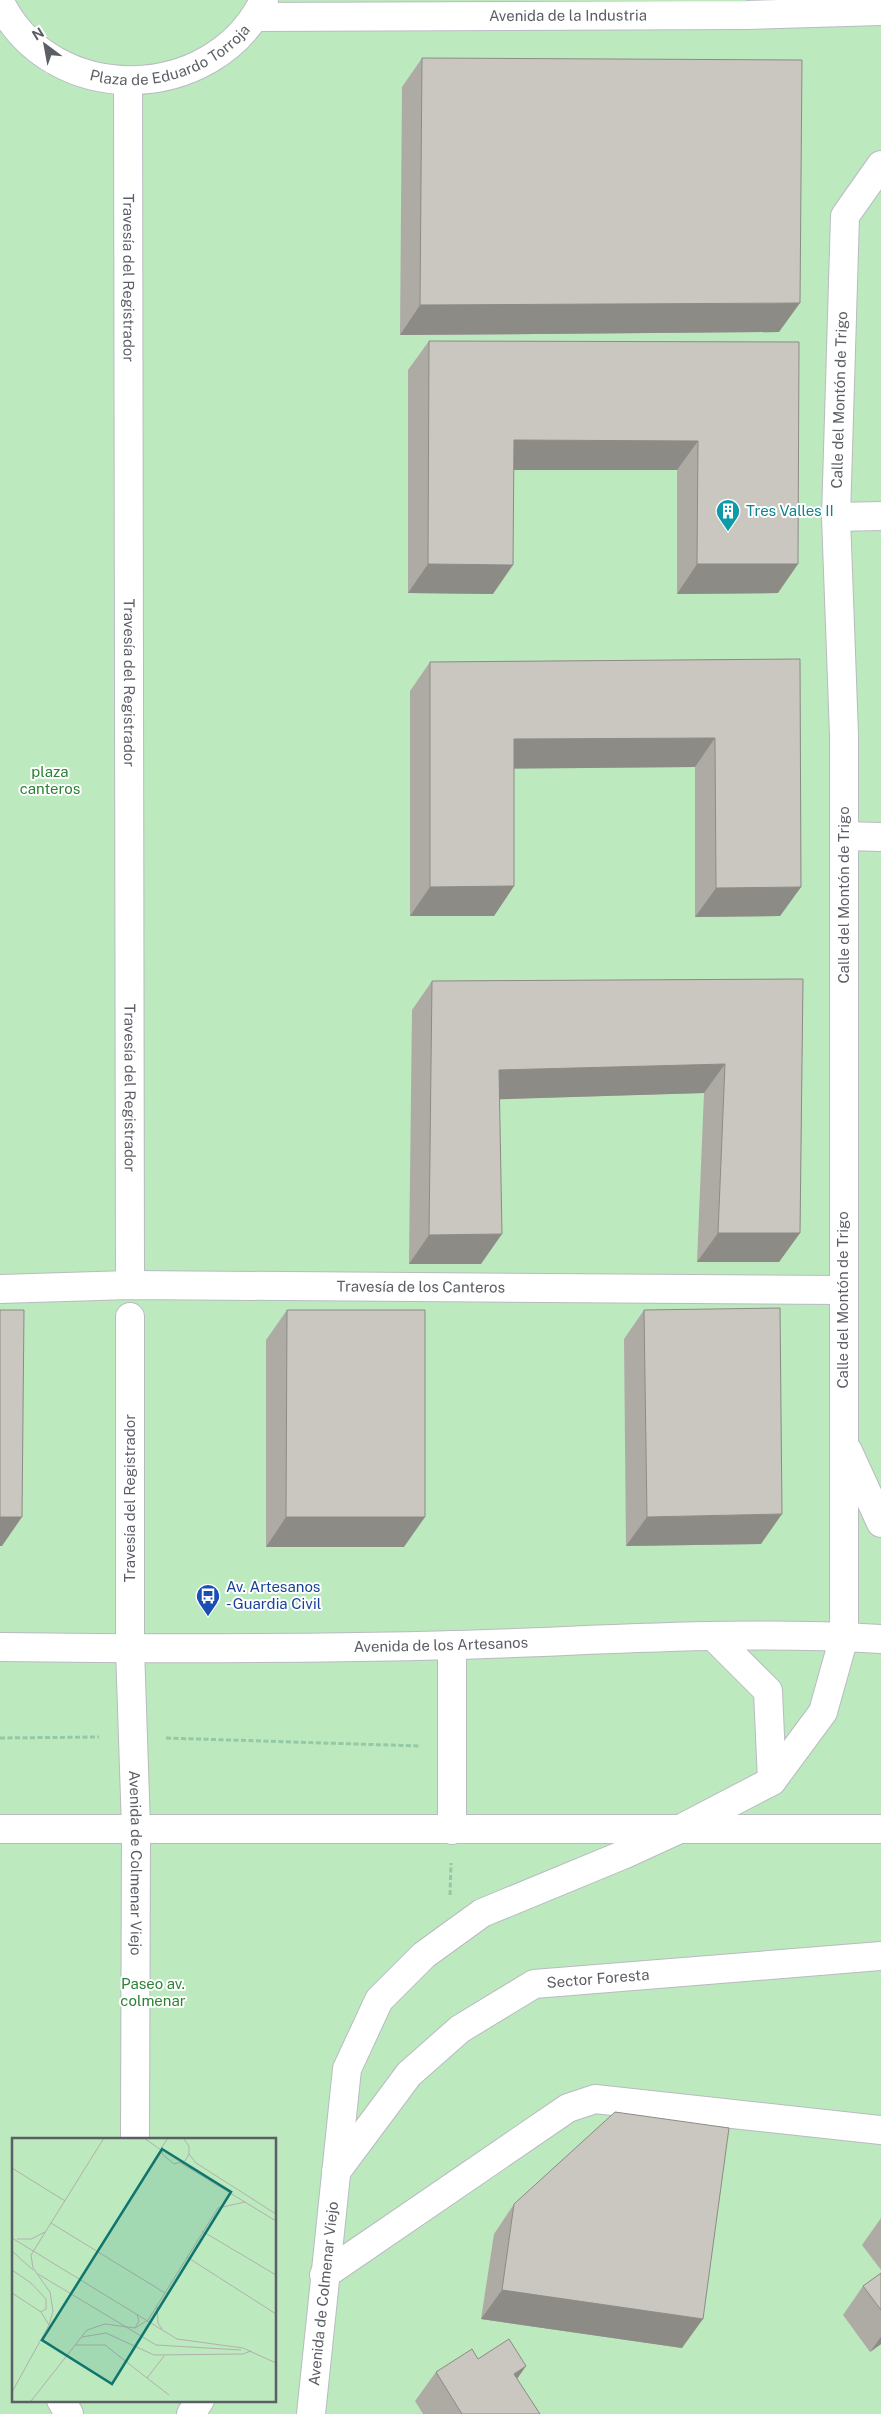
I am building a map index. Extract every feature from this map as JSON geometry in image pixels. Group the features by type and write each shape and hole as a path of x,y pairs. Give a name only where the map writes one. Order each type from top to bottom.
{"street":[{"name":"Avenida de la Industria","path":"260,9 747,15 881,11"},
{"name":"Plaza de Eduardo Torroja","path":"2,12 31,43 60,64 93,77 128,82 165,78 200,66 231,45 260,9"},
{"name":"Travesía del Registrador","path":"128,82 130,1285"},
{"name":"Calle del Montón de Trigo","path":"772,1781 823,1712 844,1637 844,735 836,517 845,216 881,165"},
{"path":"836,517 881,516"},
{"path":"844,836 881,837"},
{"name":"Travesía de los Canteros","path":"0,1288 130,1285 843,1290"},
{"name":"Travesía del Registrador","path":"130,1317 130,1648"},
{"path":"844,1442 881,1523"},
{"path":"714,1637 768,1691 772,1781"},
{"name":"Avenida de los Artesanos","path":"0,1647 130,1648 452,1645 714,1637 844,1637 881,1639"},
{"path":"452,1645 452,1830"},
{"name":"Avenida de Colmenar Viejo","path":"130,1648 136,1828 135,2138"},
{"name":"Avenida de Colmenar Viejo","path":"311,2414 347,2069 379,2000 424,1955 482,1913 625,1854 684,1827 772,1781"},
{"path":"0,1829 452,1830 684,1827 881,1828"},
{"name":"Sector Foresta","path":"335,2173 409,2074 460,2029 534,1984 881,1956"},
{"path":"324,2275 568,2108 595,2099 881,2130"},
{"path":"62,2402 69,2414"},
{"path":"191,2414 199,2402"}],"path":[{"path":"0,1738 133,1737 452,1747"},
{"path":"449,1938 452,1830"}],"green space":[{"path":"0,0 881,0 881,2414 0,2414"}],"building":[{"path":"422,58 802,60 800,303 420,305"},
{"name":"Tres Valles II","path":"429,341 799,342 798,564 697,564 698,441 514,440 513,565 428,564"},
{"path":"800,659 801,887 716,888 715,738 514,739 514,886 430,887 430,662"},
{"path":"803,979 800,1233 718,1233 725,1064 499,1070 502,1234 429,1235 432,981"},
{"path":"780,1308 782,1514 647,1517 644,1310"},
{"path":"0,1310 24,1310 22,1517 0,1517"},
{"path":"287,1310 425,1310 425,1517 286,1517"},
{"path":"615,2112 729,2128 703,2319 502,2290 514,2204"},
{"path":"881,2273 881,2310 863,2286"},
{"path":"509,2339 526,2366 514,2374 540,2414 462,2414 436,2372 472,2349 478,2359"}],"place":[{"name":"Tres Valles II","path":"728,532"},
{"name":"Av. Artesanos - Guardia Civil","path":"208,1617"}],"park label":[{"name":"plaza canteros","path":"50,780"},
{"name":"Paseo av. colmenar","path":"153,1992"}]}
